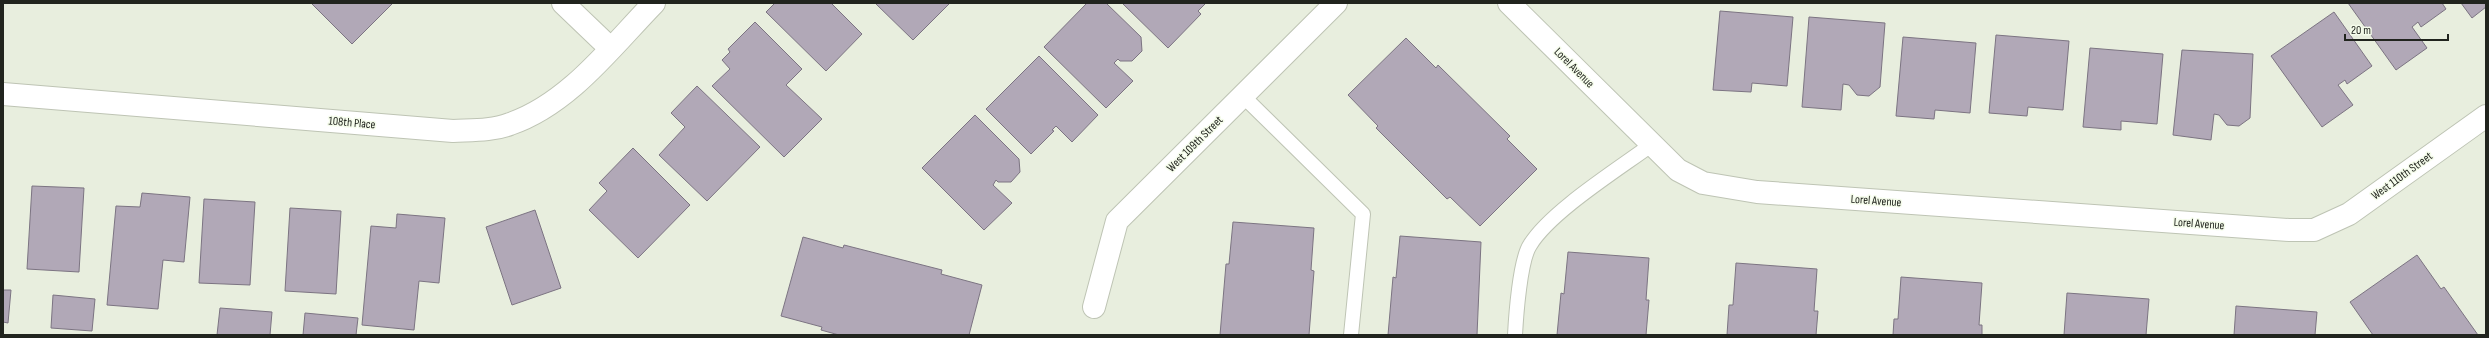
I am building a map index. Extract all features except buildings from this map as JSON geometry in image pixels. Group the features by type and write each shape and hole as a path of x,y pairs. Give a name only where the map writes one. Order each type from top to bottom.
{"street":[{"path":"563,3 610,48"},
{"name":"108th Place","path":"3,94 453,131 482,130 510,125 540,111 564,94 654,3"},
{"name":"West 109th Street","path":"1094,307 1117,221 1336,3"},
{"name":"Lorel Avenue","path":"1509,3 1651,145 1678,170 1703,183 1757,192 2281,230 2314,230"},
{"name":"West 110th Street","path":"2314,230 2349,214 2486,116"}],"lane":[{"path":"1243,96 1363,214 1351,335"},
{"path":"1515,335 1517,303 1529,246 1552,220 1651,145"}]}
